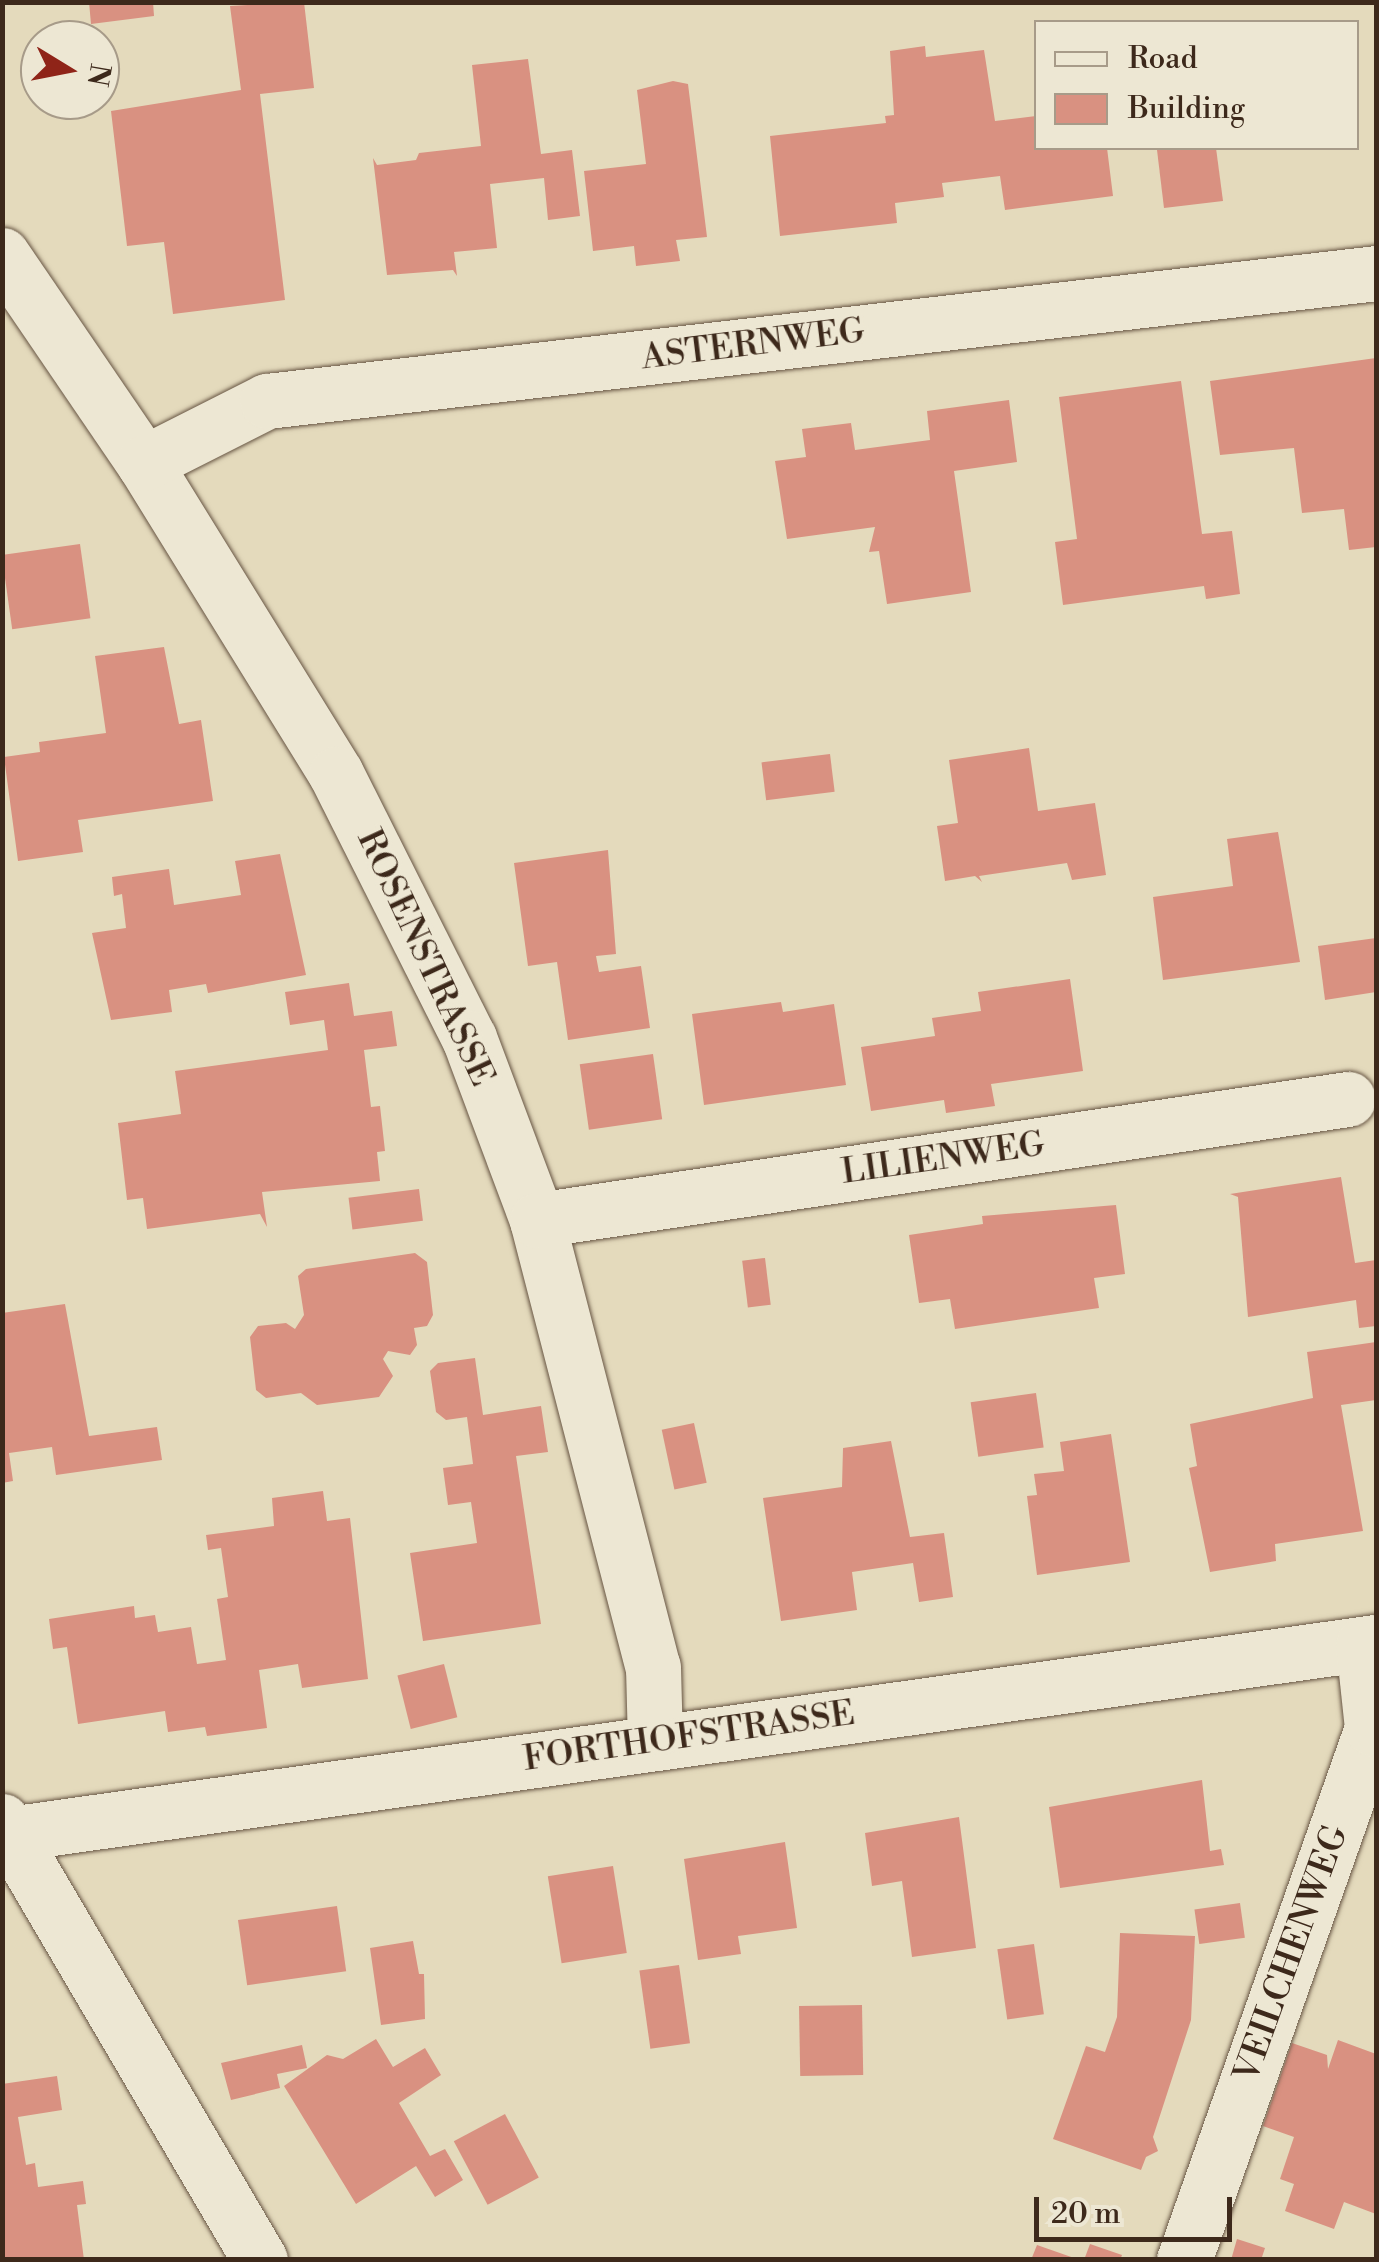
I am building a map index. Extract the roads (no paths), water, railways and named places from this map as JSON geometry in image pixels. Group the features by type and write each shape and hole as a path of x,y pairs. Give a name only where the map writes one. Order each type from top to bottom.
{"street":[{"name":"ROSENSTRASSE","path":"2,255 144,463 336,774 469,1038 537,1220 652,1667 655,1742"},
{"name":"ASTERNWEG","path":"144,463 267,402 1376,273"},
{"name":"LILIENWEG","path":"537,1220 1348,1099"},
{"name":"FORTHOFSTRASSE","path":"5,1830 1370,1643"},
{"name":"VEILCHENWEG","path":"1184,2260 1372,1728 1370,1643"},
{"path":"5,1830 260,2260"}]}
